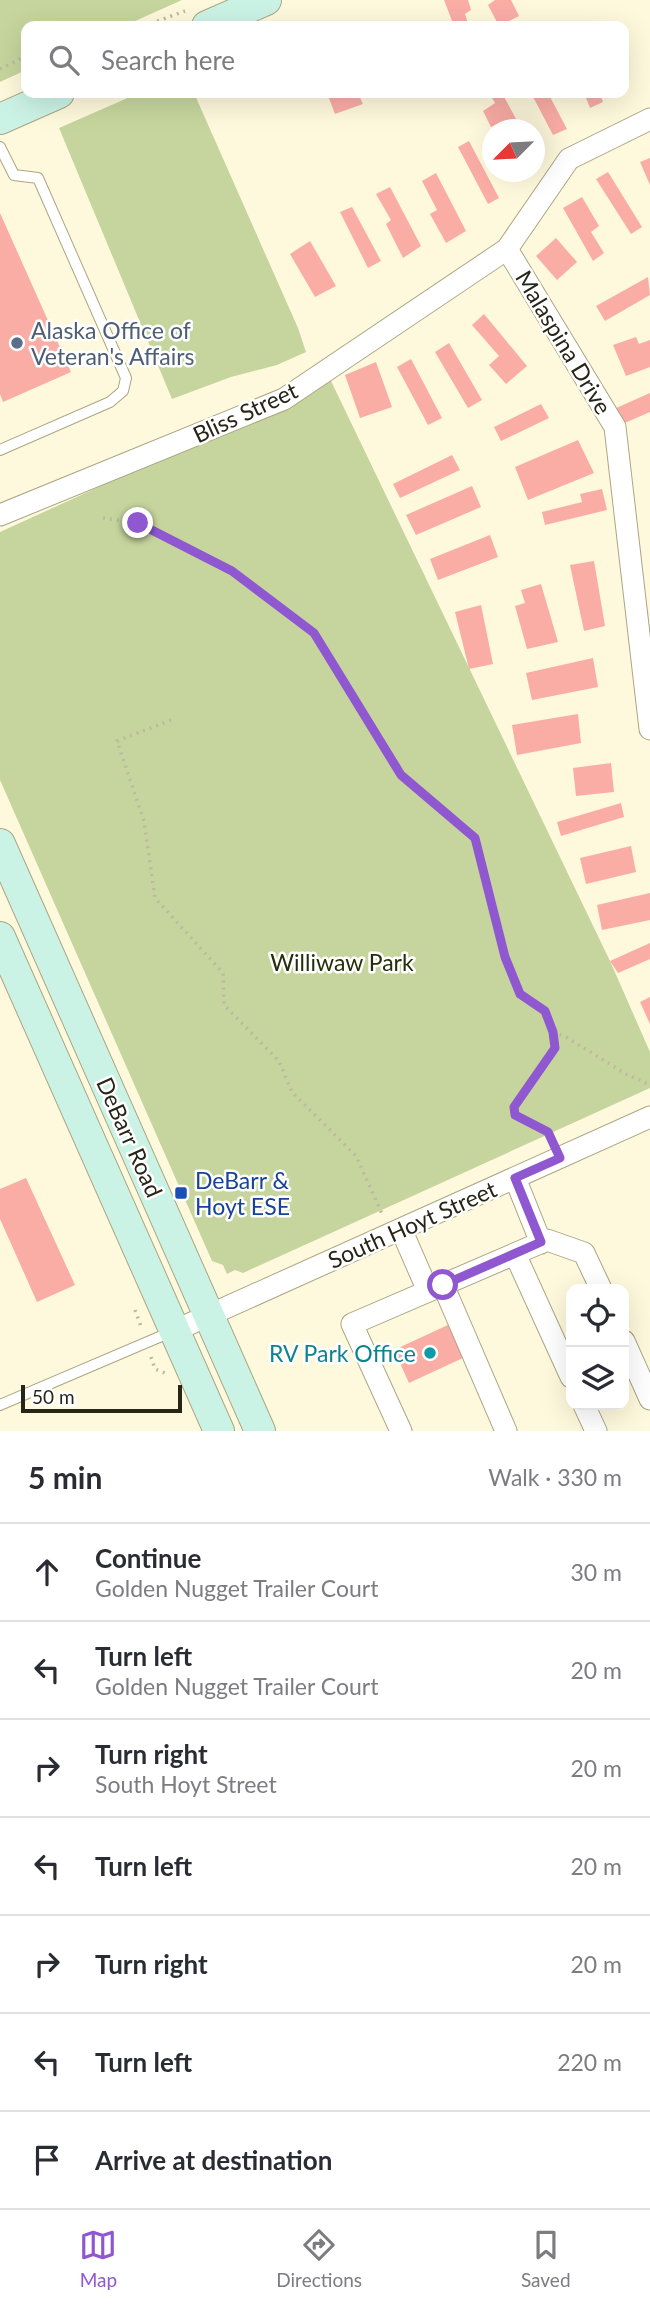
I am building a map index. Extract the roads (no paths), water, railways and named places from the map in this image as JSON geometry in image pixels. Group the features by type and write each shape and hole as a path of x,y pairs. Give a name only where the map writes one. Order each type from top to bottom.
{"main road":[{"path":"198,18 266,0"},
{"path":"0,119 48,98"},
{"name":"DeBarr Road","path":"0,844 260,1431"},
{"name":"DeBarr Road","path":"0,937 219,1431"}],"street":[{"path":"507,249 569,159 650,119"},
{"name":"Bliss Street","path":"0,515 284,398 507,249"},
{"name":"Malaspina Drive","path":"507,249 615,427 650,729"},
{"name":"South Hoyt Street","path":"174,1331 650,1117"},
{"path":"515,1178 541,1242"},
{"path":"396,1231 436,1288 479,1368 506,1431"},
{"path":"401,1431 352,1324 547,1240 584,1253 599,1284"},
{"path":"515,1254 566,1366"},
{"path":"627,1347 650,1399"},
{"path":"586,1410 596,1431"}],"lane":[{"path":"0,147 14,175 38,178 126,378 123,391 110,402 0,450"},
{"path":"0,1405 174,1331"}],"place":[{"name":"Alaska Office of Veteran's Affairs","path":"17,343"},
{"name":"DeBarr & Hoyt ESE","path":"181,1193"},
{"name":"RV Park Office","path":"430,1353"}],"park label":[{"name":"Williwaw Park","path":"342,962"}]}
